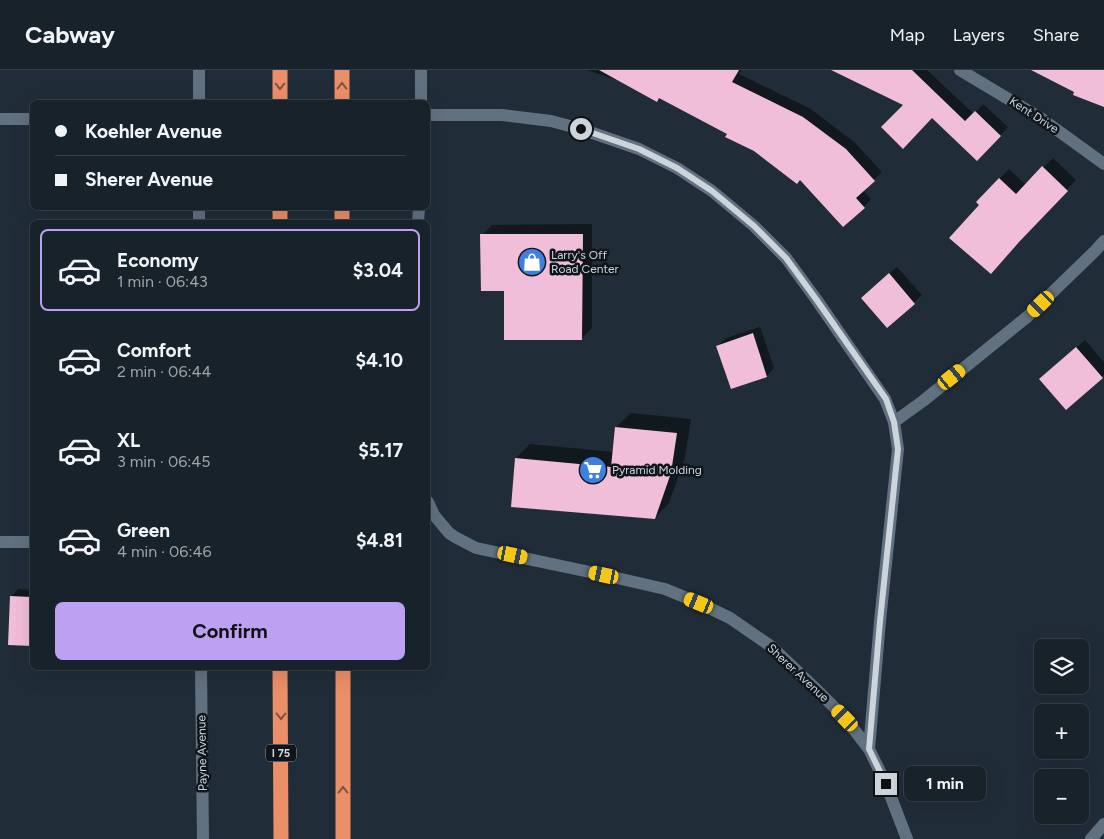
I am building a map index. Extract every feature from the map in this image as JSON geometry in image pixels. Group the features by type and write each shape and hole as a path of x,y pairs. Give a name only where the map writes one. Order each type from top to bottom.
{"highway":[{"path":"280,70 280,100"},
{"path":"342,70 342,100"},
{"name":"I 75","path":"280,670 281,839"},
{"path":"343,670 343,839"}],"street":[{"path":"199,70 199,100"},
{"path":"421,70 421,100"},
{"name":"Kent Drive","path":"960,70 1042,119 1104,164"},
{"path":"430,115 502,115 551,121 639,149 677,168 712,191 754,226 786,258 886,399 894,422 898,449 869,749"},
{"path":"0,119 30,119"},
{"path":"894,422 1027,317 1104,241"},
{"name":"Sherer Avenue","path":"430,506 434,515 449,533 476,548 666,589 730,618 772,647 845,718 869,749 886,784 907,839"},
{"path":"0,542 30,542"},
{"name":"Payne Avenue","path":"201,670 203,839"},
{"path":"1091,839 1104,824"}],"building":[{"path":"599,70 739,70 732,82 803,117 846,149 875,181 856,198 865,208 843,227 800,180 797,184 754,151 725,137 727,134 659,98 657,102"},
{"path":"831,70 912,70 965,121 975,111 1001,136 977,161 932,118 903,149 881,127 903,105"},
{"path":"1031,70 1104,70 1104,107 1073,95 1074,92"},
{"path":"1042,166 1068,191 991,274 949,238 979,205 976,202 999,178 1016,194"},
{"path":"480,234 583,234 582,340 504,340 504,291 481,291"},
{"path":"889,273 915,304 887,328 861,298"},
{"path":"753,333 767,377 731,389 716,346"},
{"path":"1076,347 1103,378 1066,410 1039,379"},
{"name":"Pyramid Molding","path":"615,427 677,433 671,473 655,519 511,507 515,458 611,467"},
{"path":"10,596 30,597 30,646 8,645"}],"place":[{"name":"Larry's Off Road Center","path":"532,262"},
{"name":"Pyramid Molding","path":"593,470"}],"route":[{"path":"581,129 639,149 677,168 712,191 754,226 786,258 886,399 894,422 898,449 869,749 886,784"}]}
